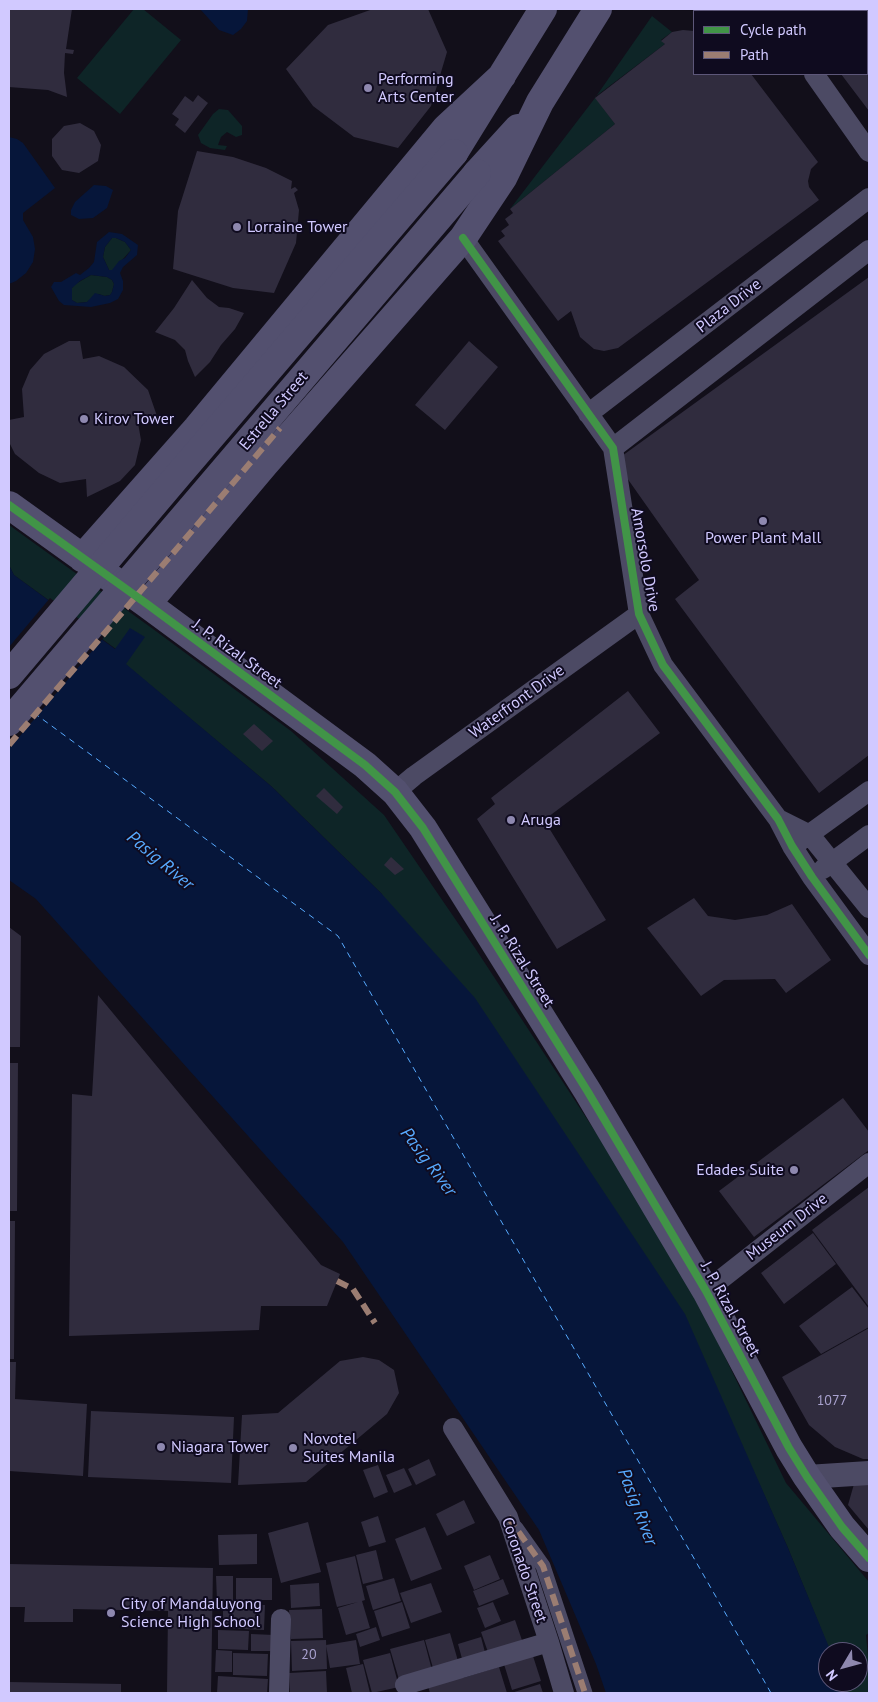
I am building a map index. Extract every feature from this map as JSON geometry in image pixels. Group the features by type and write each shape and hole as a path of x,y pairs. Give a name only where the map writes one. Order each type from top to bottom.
{"main road":[{"name":"Estrella Street","path":"9,675 453,141 502,76 544,9"},
{"name":"Estrella Street","path":"9,722 488,172 540,102 598,9"},
{"name":"Estrella Street","path":"82,558 453,141"},
{"path":"453,141 488,172"},
{"name":"Estrella Street","path":"146,604 265,464 463,238 488,172"},
{"path":"197,428 210,454 225,466 241,470 265,464"},
{"name":"J. P. Rizal Street","path":"9,505 365,765 395,792 423,828 588,1092 706,1291 789,1448 842,1527 869,1558"}],"street":[{"path":"815,75 869,152"},
{"name":"Plaza Drive","path":"588,414 869,198"},
{"name":"Amorsolo Drive","path":"463,238 613,448 639,614 663,665 778,819 792,846 812,877 869,955"},
{"path":"613,448 869,250"},
{"name":"Waterfront Drive","path":"395,792 414,776 639,614"},
{"path":"792,846 810,835 869,791"},
{"name":"Amorsolo Drive","path":"778,819 810,835 869,908"},
{"path":"812,877 869,835"},
{"name":"Museum Drive","path":"706,1291 869,1164"},
{"name":"Coronado Street","path":"453,1428 508,1517 564,1693"},
{"path":"807,1477 869,1473"},
{"path":"508,1517 544,1566 585,1693"},
{"path":"279,1693 281,1619"},
{"path":"405,1685 549,1642"}],"green space":[{"path":"134,9 143,9 181,40 120,114 77,78"},
{"path":"652,16 672,32 661,40 665,44 596,96"},
{"path":"595,98 615,124 510,209"},
{"path":"219,109 228,110 242,126 242,135 236,137 227,132 221,137 218,145 227,146 225,150 210,148 201,143 198,135 213,114"},
{"path":"112,238 125,242 131,250 113,270 109,270 103,257 105,247"},
{"path":"91,275 107,277 112,280 114,284 110,295 104,296 99,294 87,302 77,303 72,300 72,288 74,285"},
{"path":"9,525 291,731 384,815 475,948 610,1154 695,1295 786,1483 869,1582 869,1633 866,1635 867,1642 826,1642 788,1548 725,1408 381,893 271,786 125,664 144,637 116,649 14,575 9,565"},
{"path":"868,1657 869,1693 846,1693 868,1692"}],"water":[{"path":"200,9 248,9 247,21 233,35 219,30"},
{"path":"9,137 23,143 55,188 23,213 23,220 33,237 35,249 33,262 26,273 9,284"},
{"path":"94,185 106,186 113,190 107,208 93,218 79,219 71,215 75,202"},
{"path":"109,232 122,234 138,245 137,255 123,267 120,273 123,281 123,290 118,299 110,303 91,307 64,305 59,301 51,287 54,282 61,282 76,273 80,275 89,268 94,262 97,242","holes":["112,238 125,242 131,250 112,270 109,270 103,257 105,247","91,275 107,277 112,280 114,284 110,295 105,296 95,293 87,302 77,303 72,300 72,288"]},
{"name":"Pasig River","path":"9,565 14,575 115,649 130,628 145,637 126,664 271,786 381,893 475,998 685,1314 788,1548 827,1642 818,1642 818,1692 846,1693 606,1693 596,1664 539,1530 343,1242 36,899 9,880"}],"pier":[{"path":"50,598 104,637 9,749 9,647"}],"building":[{"path":"9,9 72,9 66,49 74,50 73,54 65,53 64,73 67,97 48,90 9,87"},
{"name":"Performing Arts Center","path":"373,9 428,9 447,52 431,106 398,148 354,137 313,106 286,69 328,25"},
{"path":"869,9 869,111 842,75 868,75 868,10 854,10"},
{"path":"693,31 693,75 752,75 818,162 811,169 808,181 809,187 819,200 618,348 604,351 594,349 580,337 571,311 558,321 498,241 505,236 501,231 509,225 505,219 513,213 510,209 615,124 595,98 665,44 661,41 672,32"},
{"path":"198,95 208,103 185,133 175,125 179,119 172,114 185,96 193,102"},
{"path":"80,123 94,131 101,145 98,161 79,173 62,170 52,156 52,139 64,126"},
{"name":"Lorraine Tower","path":"197,151 233,157 266,168 292,181 291,189 295,187 298,190 294,193 299,210 296,243 274,293 233,288 173,269 178,211"},
{"name":"Power Plant Mall","path":"869,277 869,755 819,793 675,599 699,580 615,461"},
{"path":"192,280 207,298 219,307 244,313 235,329 210,362 195,377 185,350 175,340 155,332 174,308"},
{"name":"Kirov Tower","path":"69,341 80,341 83,359 99,356 124,367 148,390 158,419 138,423 141,440 135,465 120,481 87,497 86,479 60,483 39,473 15,454 9,442 9,420 24,417 22,389 30,370 44,354"},
{"path":"469,341 498,367 445,430 415,405"},
{"name":"Aruga","path":"628,691 660,733 544,820 606,920 557,949 477,819 495,804 491,798"},
{"path":"254,724 273,741 262,751 243,734"},
{"path":"324,788 343,807 337,814 316,796"},
{"path":"391,857 404,869 395,875 384,865"},
{"path":"694,898 708,916 735,920 767,915 792,904 831,960 786,993 775,979 724,980 701,996 647,928"},
{"path":"9,927 21,936 20,1047 9,1047"},
{"path":"98,995 321,1265 340,1274 327,1306 261,1306 259,1330 69,1336 72,1094 92,1096"},
{"path":"9,1063 18,1063 17,1211 9,1211"},
{"name":"Edades Suite","path":"843,1098 869,1132 869,1150 754,1237 719,1191"},
{"path":"869,1187 869,1307 812,1230"},
{"path":"9,1221 15,1221 14,1359 9,1359"},
{"path":"813,1233 836,1264 784,1304 761,1273"},
{"path":"852,1287 869,1309 869,1327 821,1354 799,1326"},
{"path":"869,1328 869,1459 863,1459 835,1447 809,1425 782,1377"},
{"name":"Novotel Suites Manila","path":"363,1357 379,1360 394,1370 399,1393 387,1414 306,1482 238,1485 242,1415 278,1413 340,1361"},
{"path":"9,1362 16,1362 15,1399 87,1404 83,1476 9,1471"},
{"name":"Niagara Tower","path":"91,1411 234,1417 231,1483 88,1477"},
{"path":"429,1459 436,1475 416,1485 408,1469"},
{"path":"378,1465 388,1492 374,1498 363,1470"},
{"path":"404,1468 412,1485 394,1493 386,1475"},
{"path":"854,1484 869,1484 869,1530 848,1505"},
{"path":"464,1500 475,1523 447,1536 436,1514"},
{"path":"378,1516 386,1542 369,1547 361,1522"},
{"path":"308,1522 321,1572 281,1583 268,1533"},
{"path":"425,1527 442,1569 411,1581 395,1539"},
{"path":"257,1534 257,1564 219,1565 218,1535"},
{"path":"376,1550 383,1579 363,1584 356,1555"},
{"path":"490,1555 500,1579 474,1590 464,1566"},
{"path":"355,1556 365,1600 362,1601 370,1628 346,1635 338,1608 358,1602 337,1607 326,1563"},
{"path":"9,1564 213,1568 211,1693 167,1693 168,1611 73,1609 73,1622 24,1622 25,1607 9,1607"},
{"path":"216,1576 233,1576 233,1601 217,1601"},
{"path":"236,1578 272,1578 272,1600 236,1600"},
{"path":"394,1578 401,1601 373,1610 366,1586"},
{"path":"503,1579 509,1594 479,1606 473,1591"},
{"path":"319,1583 320,1606 291,1608 290,1585"},
{"path":"431,1583 442,1612 411,1623 400,1593"},
{"path":"402,1602 410,1628 382,1637 374,1611"},
{"path":"493,1602 501,1621 485,1628 477,1608"},
{"path":"223,1604 265,1605 264,1630 223,1628"},
{"path":"322,1609 323,1638 291,1639 289,1610"},
{"path":"515,1620 524,1646 490,1658 481,1632"},
{"path":"376,1627 380,1640 360,1647 356,1634"},
{"path":"218,1630 249,1631 248,1650 218,1649"},
{"path":"450,1633 460,1668 435,1675 425,1640"},
{"path":"251,1634 274,1635 274,1651 251,1651"},
{"path":"481,1637 487,1660 464,1666 458,1644"},
{"path":"326,1640 327,1669 292,1671 291,1641"},
{"path":"356,1640 360,1664 330,1668 326,1645"},
{"path":"424,1640 433,1674 400,1683 390,1649"},
{"path":"216,1650 232,1651 232,1672 215,1672"},
{"path":"233,1653 268,1654 267,1676 233,1675"},
{"path":"390,1653 399,1687 372,1693 363,1660"},
{"path":"532,1653 541,1681 512,1690 503,1661"},
{"path":"363,1664 370,1693 352,1693 346,1668"},
{"path":"499,1667 507,1693 430,1693 427,1683 461,1673 463,1678"},
{"path":"326,1671 327,1693 290,1693 289,1673"},
{"path":"218,1676 268,1679 267,1693 217,1693"},
{"path":"9,1682 121,1684 121,1693 9,1693"},
{"path":"540,1684 543,1693 511,1693"}],"ferry route":[{"path":"34,713 338,936 771,1693"}],"marked path":[{"path":"9,745 280,428"},
{"path":"337,1281 353,1289 375,1323"},
{"path":"508,1517 543,1566 585,1693"}],"cycle path":[{"path":"463,238 613,448 639,614 663,665 778,819 792,846 812,877 869,955"},
{"path":"9,505 365,765 395,792 423,828 588,1092 706,1291 789,1448 842,1527 869,1558"}],"place":[{"name":"Performing Arts Center","path":"368,88"},
{"name":"Lorraine Tower","path":"237,227"},
{"name":"Kirov Tower","path":"84,419"},
{"name":"Power Plant Mall","path":"763,521"},
{"name":"Aruga","path":"511,820"},
{"name":"Edades Suite","path":"794,1170"},
{"name":"Niagara Tower","path":"161,1447"},
{"name":"Novotel Suites Manila","path":"293,1448"},
{"name":"City of Mandaluyong Science High School","path":"111,1613"}]}
